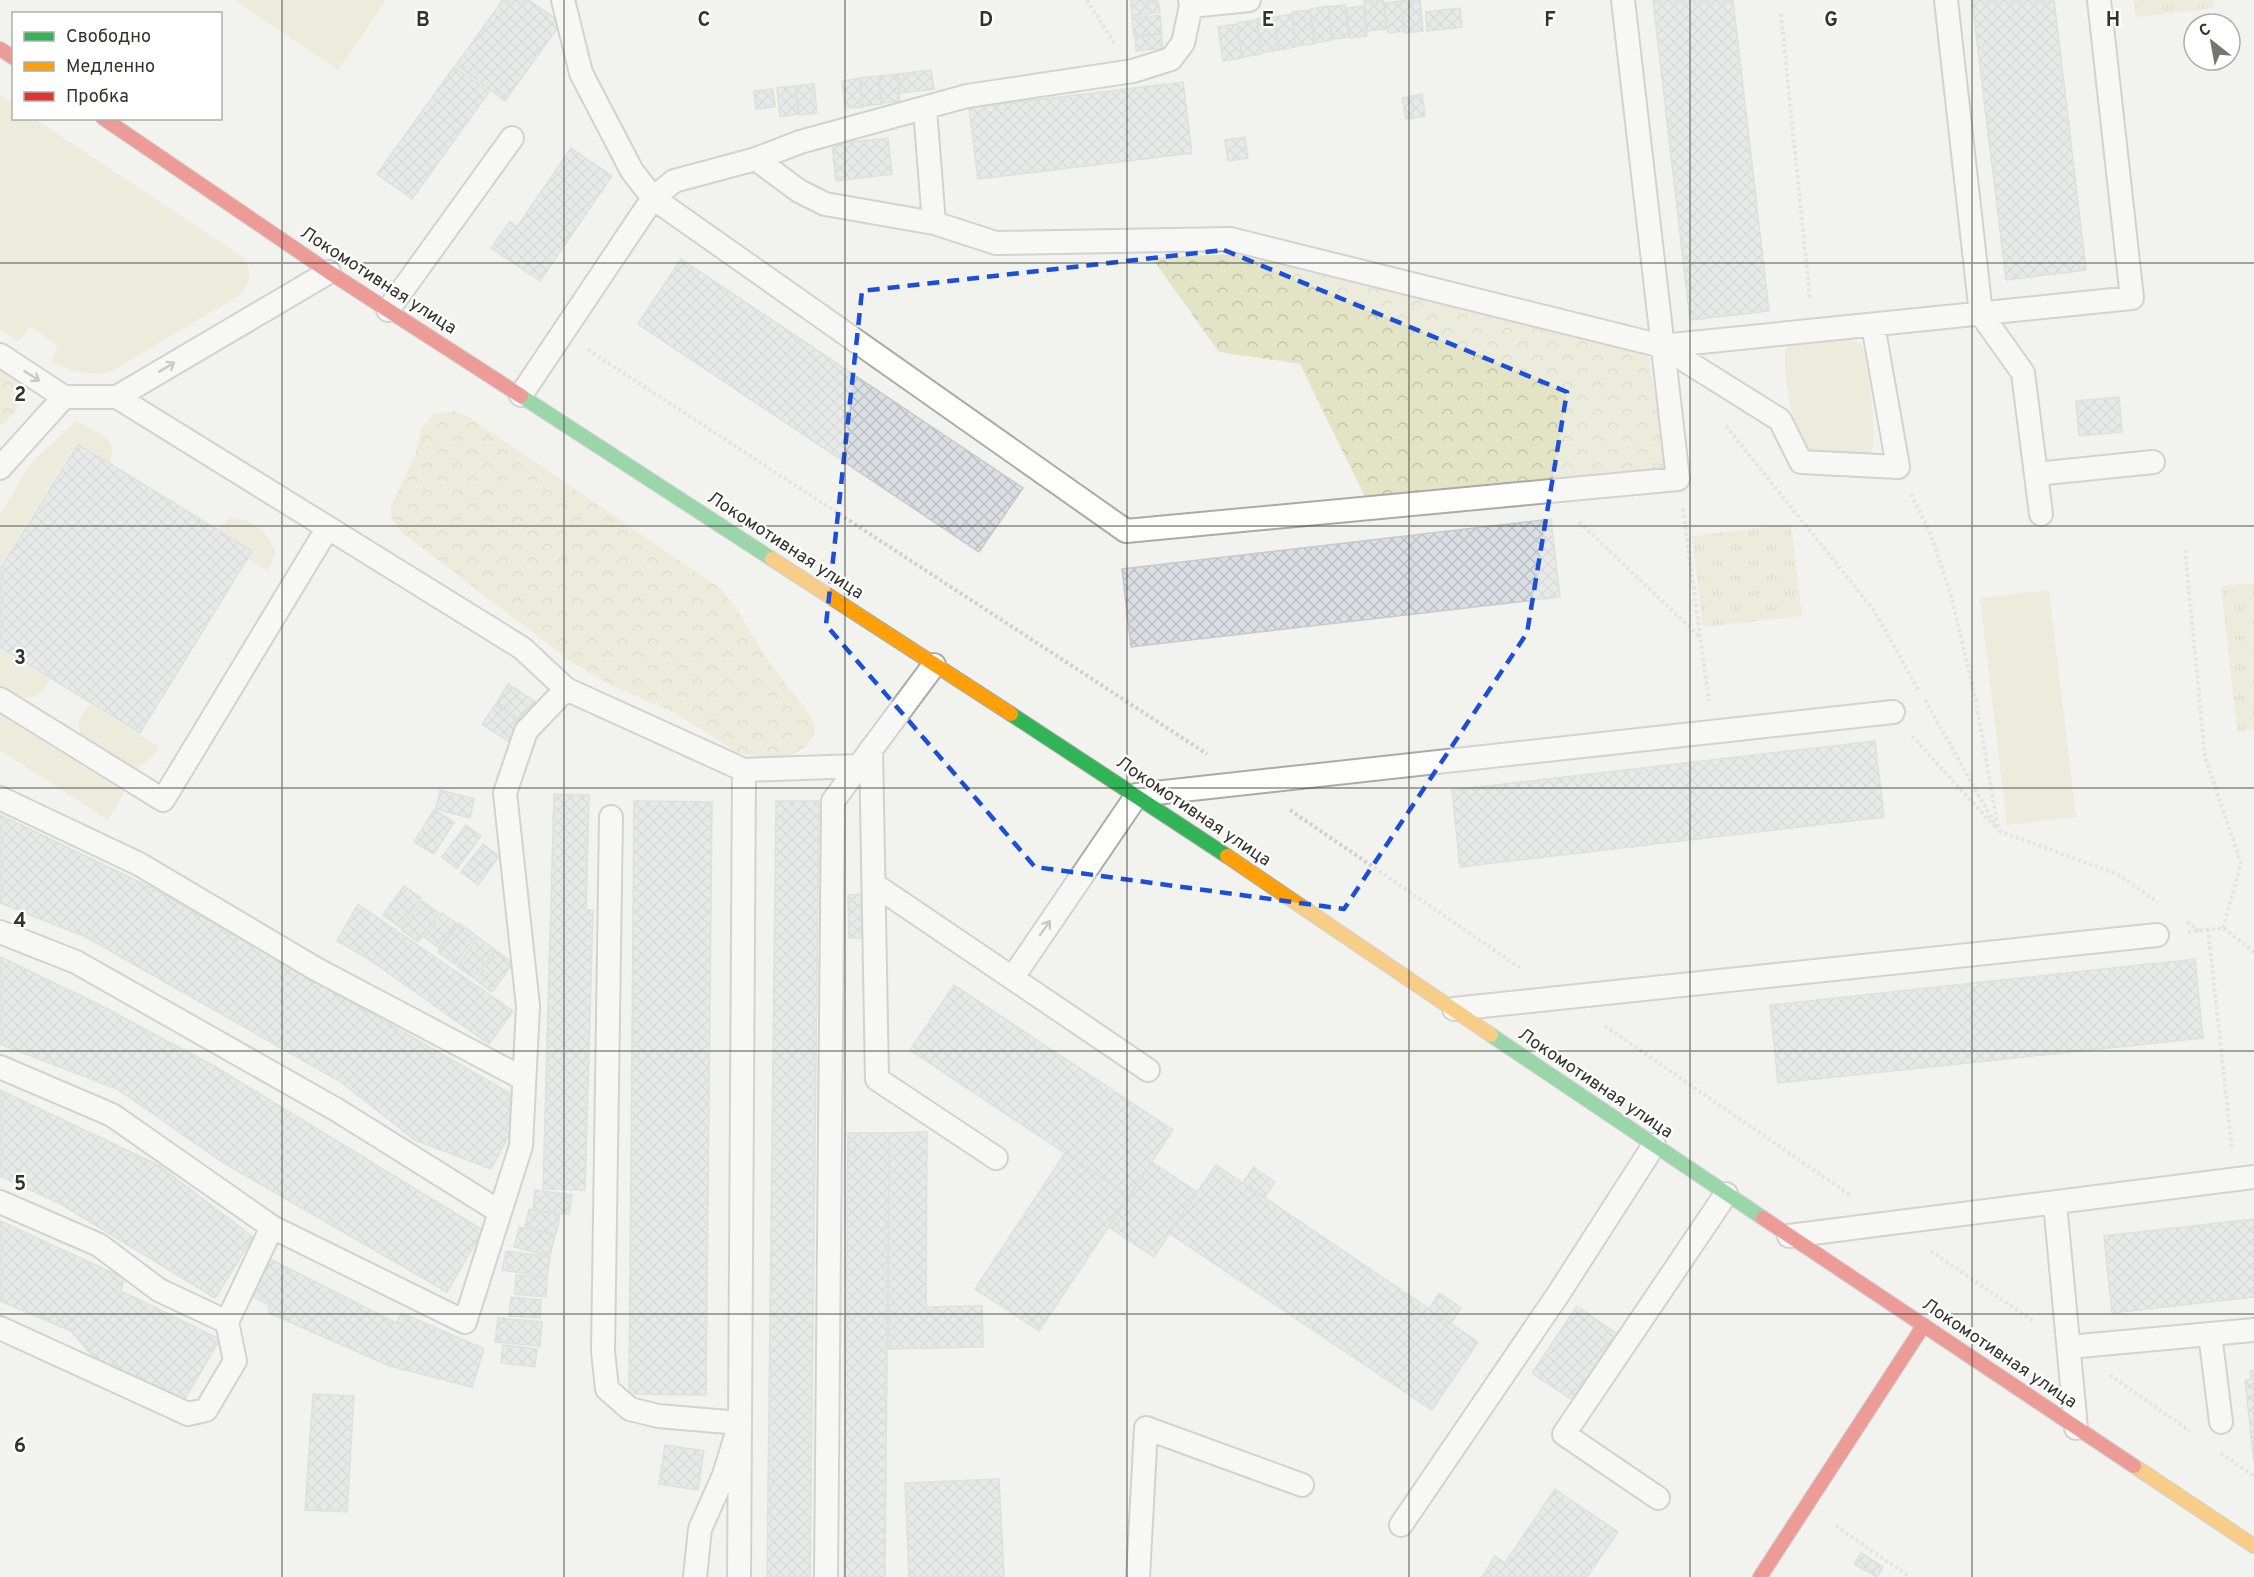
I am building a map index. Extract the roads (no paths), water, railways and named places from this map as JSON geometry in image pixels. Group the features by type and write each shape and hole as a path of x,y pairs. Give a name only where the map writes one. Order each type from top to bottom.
{"main road":[{"name":"Локомотивная улица","path":"106,120 329,272 1137,795 1726,1194 2254,1546"},
{"path":"1761,1577 1924,1325"}],"lane":[{"path":"563,0 581,73 632,171 653,198 1126,531 1678,479 1623,0"},
{"path":"521,395 653,198 674,181 756,159 800,142 967,96 1133,71 1171,59 1183,43 1190,3 1249,0"},
{"path":"1946,0 1981,314 2023,373 2041,514"},
{"path":"1662,346 2132,298 2099,0"},
{"path":"925,109 934,223"},
{"path":"388,310 512,138"},
{"path":"756,159 799,191 825,204 934,223 996,243 1230,239 1662,346 1780,420 1801,462 1898,467 1873,325"},
{"path":"0,354 64,397 117,397 329,272"},
{"path":"0,468 64,397"},
{"path":"117,397 522,648 566,689 744,770 865,757"},
{"path":"2036,474 2153,462"},
{"path":"0,699 163,800 327,529"},
{"path":"826,1577 833,801 934,665"},
{"path":"0,1067 112,1115 272,1227 465,1322 521,1146 528,1006 505,793 526,731 566,689"},
{"path":"1013,977 1137,795 1893,712"},
{"path":"865,757 875,885 877,1079 996,1158"},
{"path":"739,1577 744,770"},
{"path":"0,798 139,864 316,969 524,1079"},
{"path":"611,817 603,1351 607,1389 630,1409 658,1416 740,1424"},
{"path":"875,885 1148,1070"},
{"path":"0,932 76,963 337,1110 500,1212"},
{"path":"1454,1010 2157,935"},
{"path":"1401,1525 1559,1293 1654,1145"},
{"path":"1789,1236 2245,1179"},
{"path":"1658,1498 1564,1434 1726,1194"},
{"path":"0,1202 99,1245 159,1290 227,1322"},
{"path":"2055,1203 2076,1428"},
{"path":"0,1328 188,1414 206,1410 235,1361 227,1322 272,1227"},
{"path":"2070,1347 2254,1330"},
{"path":"2210,1334 2221,1422"},
{"path":"695,1577 700,1529 724,1475 740,1424"},
{"path":"1138,1577 1146,1428 1302,1485"}]}
